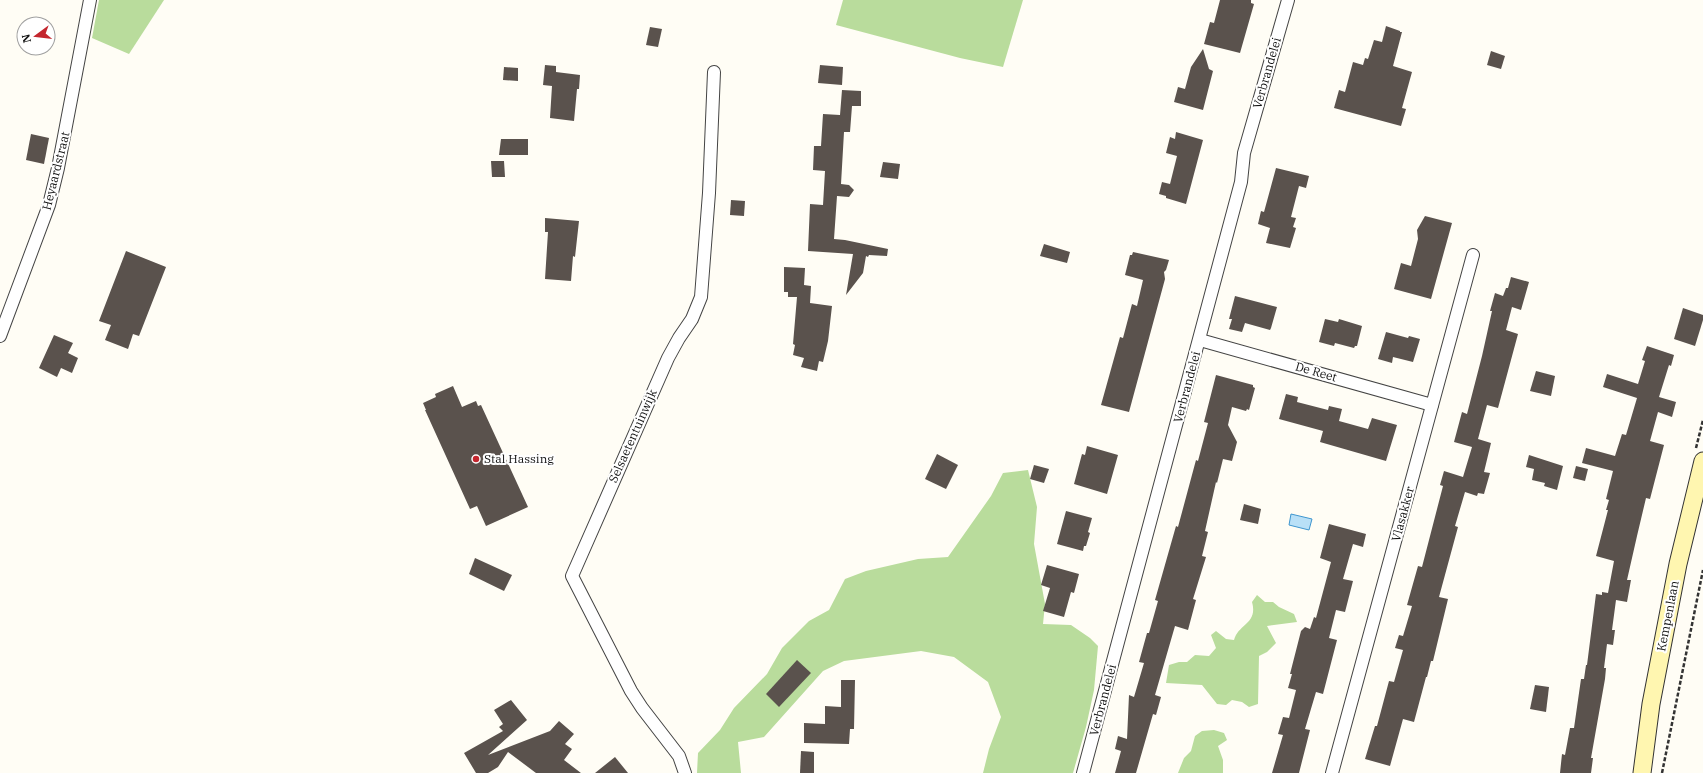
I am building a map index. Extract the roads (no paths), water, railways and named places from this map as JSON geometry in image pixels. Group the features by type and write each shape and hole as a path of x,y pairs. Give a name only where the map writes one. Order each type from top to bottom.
{"main road":[{"name":"Kempenlaan","path":"1642,773 1651,704 1678,564 1703,460"}],"street":[{"name":"Heyaardstraat","path":"0,336 49,205 58,168 90,0"},
{"name":"Verbrandelei","path":"1083,773 1200,340 1241,182 1244,153 1288,0"},
{"name":"Selsaetentuinwijk","path":"685,773 679,756 642,708 631,691 572,576 668,358 678,338 692,319 701,297 709,200 714,72"},
{"name":"Vlasakker","path":"1332,773 1473,255"},
{"name":"De Reet","path":"1200,340 1432,405"}],"water":[{"path":"1291,514 1312,519 1309,530 1289,525"}],"place":[{"name":"Stal Hassing","path":"476,459"}]}
